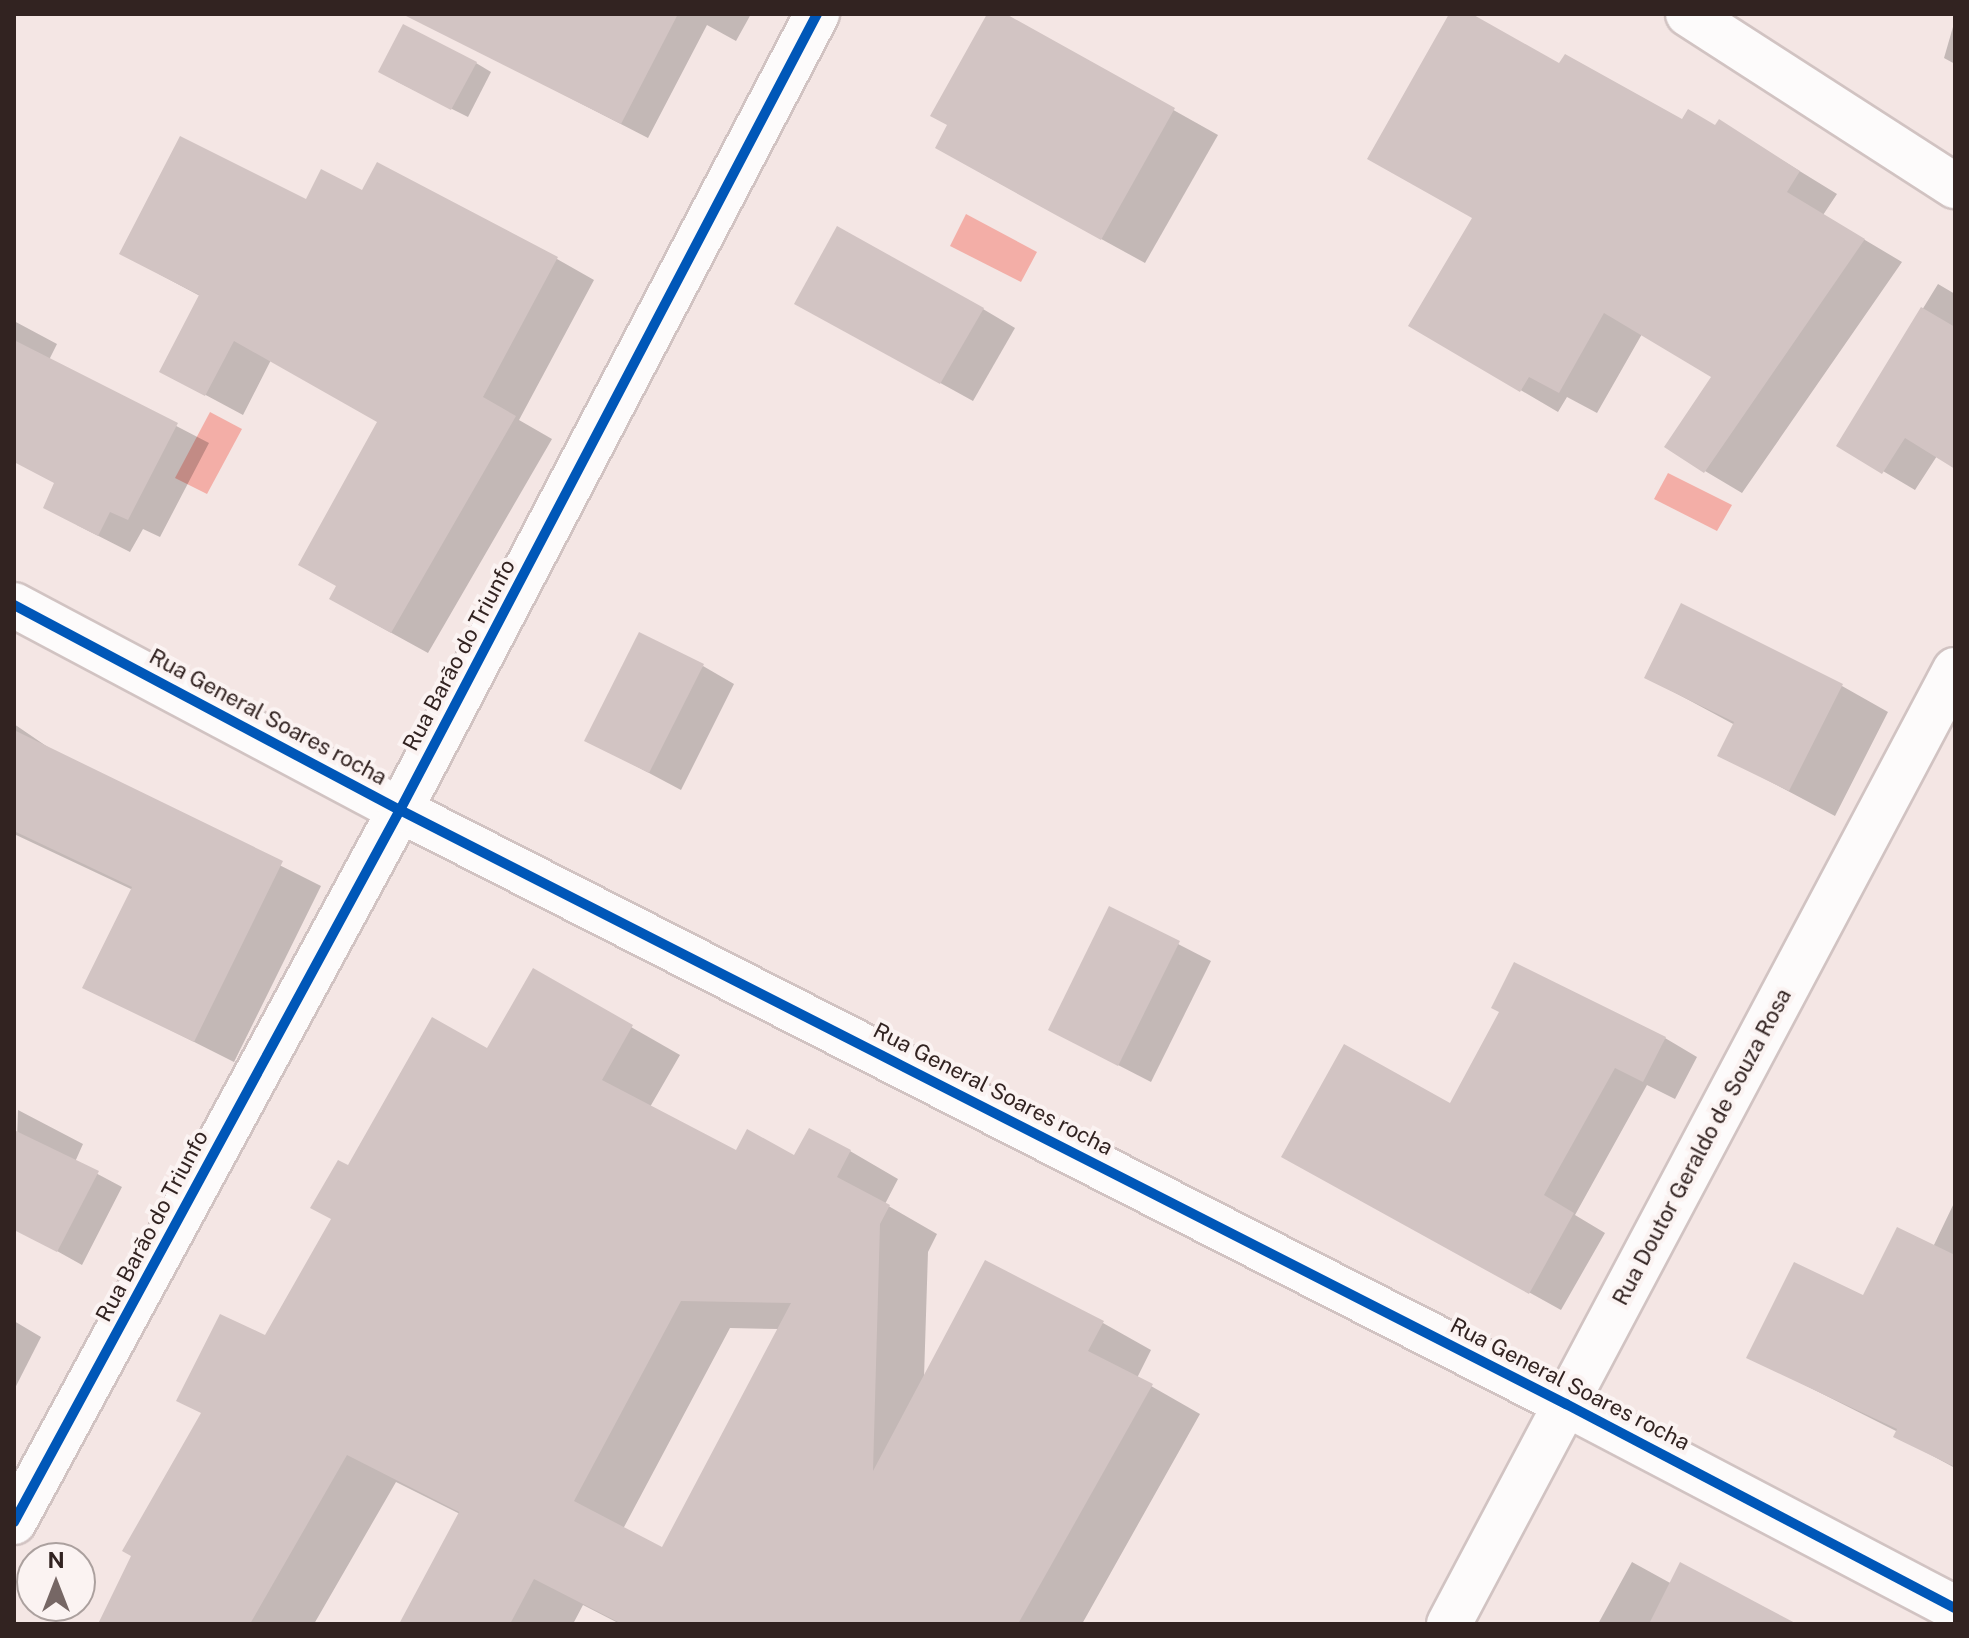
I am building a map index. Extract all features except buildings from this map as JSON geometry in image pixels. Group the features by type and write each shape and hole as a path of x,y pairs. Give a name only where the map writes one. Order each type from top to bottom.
{"street":[{"name":"Rua Barão do Triunfo","path":"14,1522 400,810 817,14"},
{"path":"1688,14 1955,186"},
{"name":"Rua General Soares rocha","path":"14,605 400,810 1566,1404 1955,1608"},
{"name":"Rua Doutor Geraldo de Souza Rosa","path":"1449,1624 1955,670"}],"shaded area":[{"path":"966,214 1037,252 1021,282 950,246"},
{"path":"210,412 242,429 207,494 175,478"},
{"path":"1668,473 1732,505 1717,531 1654,499"}],"cycle path":[{"path":"14,1522 400,810 817,14"},
{"path":"14,605 400,810 1566,1404 1955,1608"}]}
